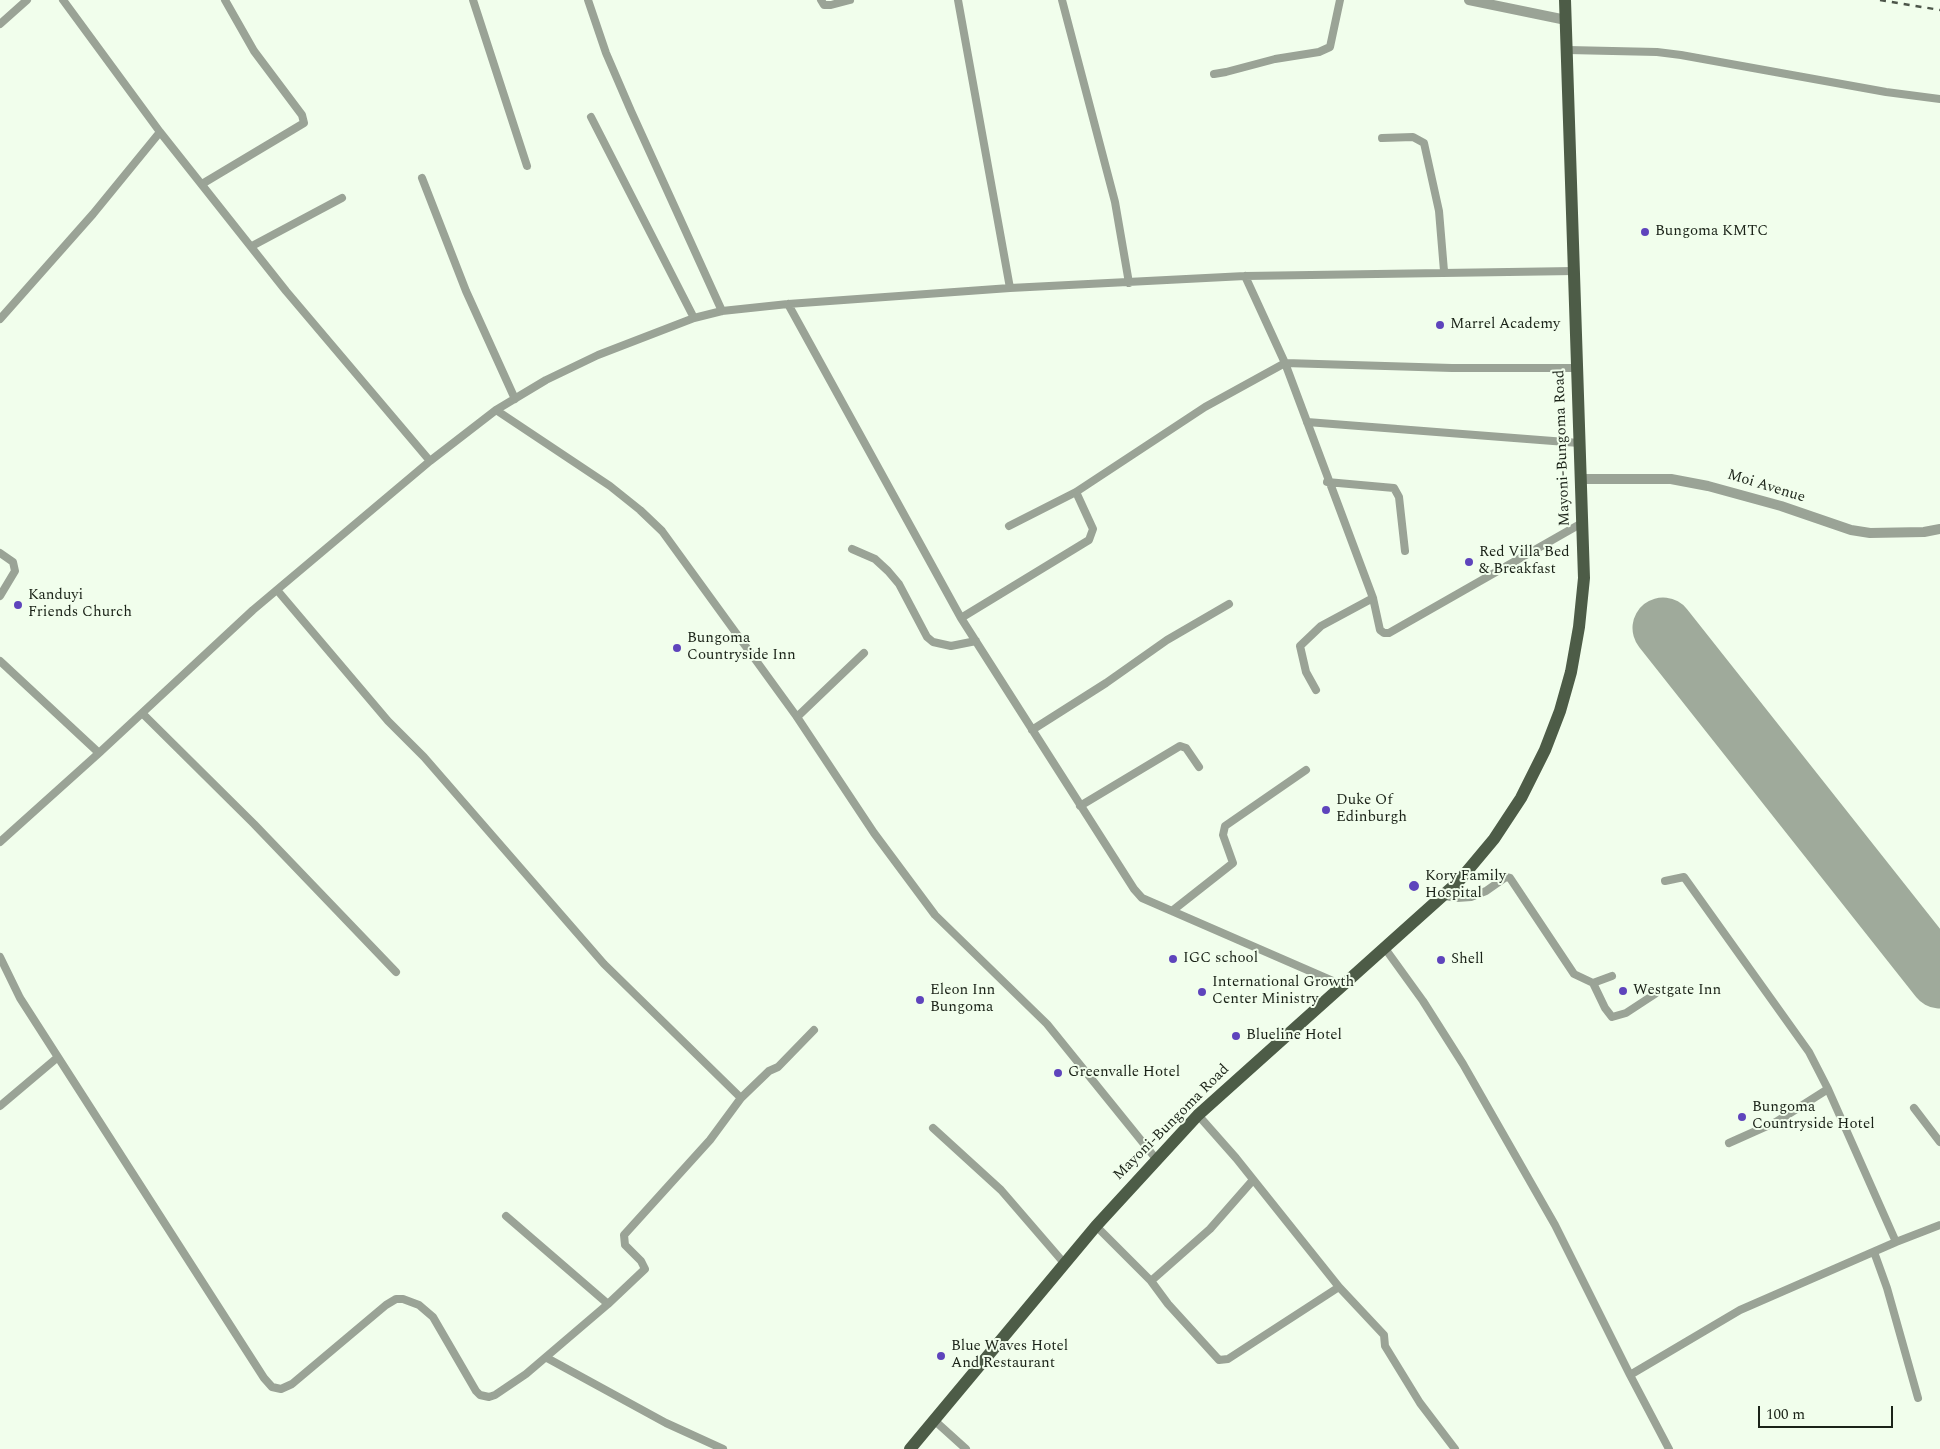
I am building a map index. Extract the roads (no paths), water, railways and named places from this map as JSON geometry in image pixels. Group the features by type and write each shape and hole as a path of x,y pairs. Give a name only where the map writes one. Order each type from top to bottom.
{"main road":[{"name":"Mayoni-Bungoma Road","path":"910,1449 1064,1263 1198,1115 1384,947 1445,896 1494,839 1521,798 1544,750 1560,711 1579,627 1584,578 1565,0"}],"street":[{"path":"0,24 27,0"},
{"path":"63,0 160,132 286,290 430,461"},
{"path":"202,184 304,123 302,115 254,51 225,0"},
{"path":"474,0 527,166"},
{"path":"588,0 606,53 722,311"},
{"path":"821,0 824,5 831,6 850,0"},
{"path":"958,0 1010,288"},
{"path":"1062,0 1115,202 1129,283"},
{"path":"1214,74 1275,59 1319,52 1330,47 1340,0"},
{"path":"1469,0 1566,20"},
{"path":"1568,50 1657,52 1681,55 1886,92 1940,99"},
{"path":"591,117 694,318"},
{"path":"0,319 93,214 160,132"},
{"path":"1382,138 1413,137 1424,143 1439,212 1444,272"},
{"path":"422,178 466,292 515,399"},
{"path":"252,246 342,198"},
{"path":"0,842 253,610 430,461 496,410 546,380 598,355 694,318 722,311 788,304 1010,288 1245,276 1444,272 1574,272"},
{"path":"1245,276 1284,363 1307,422 1372,598 1380,630 1389,633 1582,523"},
{"path":"788,304 961,618 1134,890 1142,898 1342,985"},
{"path":"1009,526 1076,492 1205,407 1284,363 1452,368 1577,368"},
{"path":"496,410 610,486 662,531 797,717 874,833 935,915 1047,1024 1157,1160"},
{"path":"1307,422 1579,443"},
{"name":"Moi Avenue","path":"1582,479 1671,479 1708,486 1765,501 1851,530 1870,533 1914,533 1940,528"},
{"path":"1328,482 1394,488 1399,497 1405,551"},
{"path":"961,618 1088,540 1093,529 1076,492"},
{"path":"852,549 875,559 893,577 927,637 933,642 951,646 976,641"},
{"path":"0,553 13,562 14,570 0,596"},
{"path":"277,590 382,714 424,758 604,964 741,1098"},
{"path":"1316,690 1306,672 1300,646 1321,626 1372,598"},
{"path":"1032,730 1106,683 1167,640 1229,604"},
{"path":"797,717 864,653"},
{"path":"0,661 99,753"},
{"path":"142,713 254,824 396,972"},
{"path":"1080,806 1180,746 1186,748 1199,767"},
{"path":"1172,911 1234,863 1223,835 1225,826 1306,770"},
{"path":"1445,896 1457,898 1471,897 1486,891 1506,877 1510,878 1574,974 1593,983 1604,1008 1612,1017 1626,1013 1655,994"},
{"path":"1665,881 1684,878 1808,1052 1828,1089 1896,1242"},
{"path":"1384,947 1423,1001 1468,1072 1555,1225 1669,1449"},
{"path":"0,957 20,998 228,1323 264,1378 272,1387 282,1389 292,1384 396,1299 410,1300 433,1317 480,1395 495,1395 547,1358 645,1269 642,1261 625,1245 624,1235 710,1140 741,1098 769,1071 778,1066 814,1030"},
{"path":"1593,983 1612,976"},
{"path":"0,1106 58,1057"},
{"path":"1729,1143 1776,1122 1828,1089"},
{"path":"1914,1108 1940,1142"},
{"path":"1198,1115 1253,1180 1339,1288 1384,1335 1385,1346 1420,1403 1456,1449"},
{"path":"932,1128 1001,1190 1064,1263"},
{"path":"1151,1281 1210,1228 1253,1180"},
{"path":"506,1216 608,1304"},
{"path":"1630,1375 1740,1310 1896,1242 1940,1225"},
{"path":"1096,1226 1151,1281 1168,1304 1215,1357 1223,1361 1339,1288"},
{"path":"1874,1252 1887,1288 1918,1398"},
{"path":"547,1358 666,1423 723,1449"},
{"path":"935,1421 966,1449"}],"railway":[{"path":"1880,0 1940,10"}],"place":[{"name":"Bungoma KMTC","path":"1645,232"},
{"name":"Marrel Academy","path":"1440,325"},
{"name":"Red Villa Bed & Breakfast","path":"1469,562"},
{"name":"Kanduyi Friends Church","path":"18,605"},
{"name":"Bungoma Countryside Inn","path":"677,648"},
{"name":"Duke Of Edinburgh","path":"1326,810"},
{"name":"Kory Family Hospital","path":"1414,886"},
{"name":"IGC school","path":"1173,959"},
{"name":"Shell","path":"1441,960"},
{"name":"Westgate Inn","path":"1623,991"},
{"name":"International Growth Center Ministry","path":"1202,992"},
{"name":"Eleon Inn Bungoma","path":"920,1000"},
{"name":"Blueline Hotel","path":"1236,1036"},
{"name":"Greenvalle Hotel","path":"1058,1073"},
{"name":"Bungoma Countryside Hotel","path":"1742,1117"},
{"name":"Blue Waves Hotel And Restaurant","path":"941,1356"}]}
